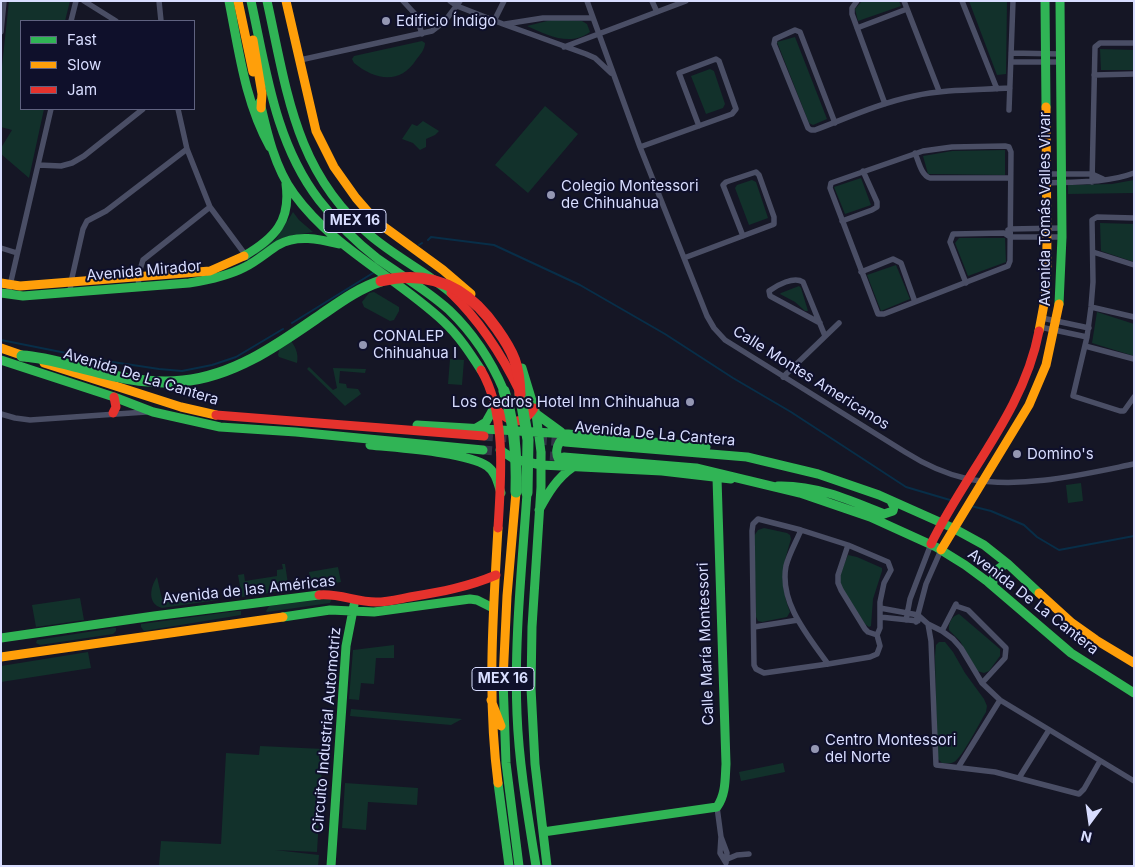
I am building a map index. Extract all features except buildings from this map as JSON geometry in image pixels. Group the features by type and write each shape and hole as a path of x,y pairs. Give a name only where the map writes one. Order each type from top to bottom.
{"main road":[{"path":"229,1 241,35 276,156 293,193 307,211 340,244 423,304 451,328 475,359 486,380 495,408 500,450 501,488 493,608 491,700 495,760 509,866"},
{"path":"238,1 241,35 256,121 276,156"},
{"path":"250,1 252,33 262,94 261,108"},
{"name":"MEX 16","path":"250,1 282,129 295,164 306,182 318,199 364,247 423,289 460,321 483,350 504,391 514,427 522,492 518,716 523,777 536,866"},
{"name":"MEX 16","path":"267,1 291,110 299,136 318,174 362,228 386,248 435,280 468,309 503,355 520,392 527,433 522,492 504,636 504,734 509,793 519,866"},
{"path":"286,1 316,131 327,156 376,221 455,279 485,308 515,351 525,376 540,432 540,510 532,628 531,709 534,761 547,866"},
{"name":"Avenida Tomás Valles Vivar","path":"936,547 944,517 1015,402 1028,371 1041,323 1047,287 1048,232 1040,58 1045,1"},
{"name":"Avenida Tomás Valles Vivar","path":"936,547 956,523 976,493 1032,398 1062,327 1060,298 1065,177 1060,58 1060,1"},
{"name":"Avenida Mirador","path":"249,259 275,233 282,223 288,197 285,178"},
{"name":"Avenida Mirador","path":"5,289 20,286 71,287 139,282 210,271 249,259 291,240 306,239 340,244"},
{"path":"22,356 38,356 133,379 177,382 198,379 218,374 246,362 300,329 356,291 374,283 394,279 415,278 447,284 462,291 486,312 516,360 520,375 520,392"},
{"name":"Avenida De La Cantera","path":"1,348 203,413 220,416 278,421 299,418 480,432 498,430 540,432 565,436 688,445 710,448 794,467 853,486 891,501 944,517 956,523 1008,564 1072,623 1134,663"},
{"name":"Avenida De La Cantera","path":"1,360 114,397 153,412 220,427 296,432 483,450"},
{"path":"113,413 116,407 114,397"},
{"path":"495,408 502,416 518,422 525,420 535,411"},
{"path":"480,432 495,408"},
{"path":"535,411 565,436 560,440 556,452 557,459 568,464"},
{"path":"296,432 318,438 458,457 481,462 494,473 501,488"},
{"path":"500,450 514,459 541,465 568,464 662,471 729,480 739,477"},
{"path":"540,510 553,484 561,476 568,464"},
{"name":"Avenida De La Cantera","path":"568,464 696,468 739,477 809,496 874,519 936,547 966,565 993,585 1068,651 1134,693"},
{"path":"501,488 513,477 527,477 532,480 540,493"},
{"name":"Calle María Montessori","path":"717,478 726,764 725,790 723,799 717,807"},
{"path":"773,486 790,484 809,488 846,499 884,514 893,511 894,507 891,501"},
{"path":"993,585 993,573 997,568 1008,564"},
{"name":"Avenida de las Américas","path":"1,657 330,610 374,612 460,594 496,575"},
{"name":"Avenida de las Américas","path":"1,638 329,594 356,597 374,602 460,594 493,608"},
{"name":"Circuito Industrial Automotriz","path":"331,866 346,646 356,597"},
{"path":"254,603 256,620"},
{"path":"491,700 504,734"},
{"path":"543,832 717,807"}],"street":[{"path":"1,32 4,1"},
{"path":"71,20 76,1"},
{"path":"84,1 114,20"},
{"path":"159,1 161,20"},
{"path":"403,1 416,15 422,34"},
{"name":"Calle Montes Americanos","path":"450,1 494,21 594,58 613,75 707,316 719,334 731,345 922,462 951,474 965,484 983,480 1030,482 1134,464"},
{"path":"494,21 504,1"},
{"path":"587,1 613,75"},
{"path":"652,1 657,12"},
{"path":"564,46 599,35 686,1"},
{"path":"857,1 851,11 885,104"},
{"path":"904,1 939,91"},
{"path":"962,1 997,89"},
{"path":"1009,110 1013,1"},
{"path":"300,60 432,31 441,25 459,4"},
{"path":"857,28 907,8"},
{"path":"503,24 543,18 592,18"},
{"path":"835,123 800,32 795,30 775,39 774,44 808,128 811,130 815,130 835,123 885,104 909,97 939,91 1010,88"},
{"path":"1092,182 1094,50 1097,44 1134,43"},
{"path":"1011,53 1040,58"},
{"path":"1011,62 1040,58 1060,58"},
{"path":"640,147 699,126 732,114 736,111 719,61 716,59 679,73 699,126"},
{"path":"1094,75 1134,74"},
{"path":"5,289 17,253 50,110"},
{"path":"38,165 61,166 72,163 84,156 142,110"},
{"path":"178,110 187,149 210,207 249,259"},
{"path":"952,147 1007,147 1011,152 1010,261 1008,266 884,314 878,314 830,185 832,182 863,171 915,153 952,147"},
{"path":"71,287 83,229 87,221 106,211 187,149"},
{"path":"915,153 925,176 1010,178"},
{"path":"842,221 876,207 877,202 863,171"},
{"path":"684,258 743,236 772,225 775,220 759,175 756,172 726,182 723,185 743,236"},
{"path":"1065,177 1073,182 1092,182 1134,173"},
{"path":"1046,178 1092,174 1103,179"},
{"path":"1065,177 1073,182"},
{"path":"139,282 141,263 146,257 210,207"},
{"path":"1134,218 1094,218 1092,224 1091,307 1087,337 1074,396 1120,411 1127,409 1134,397"},
{"path":"966,283 950,242 951,236 955,233 1004,233 1010,229 1033,228 1048,232 1062,232"},
{"path":"1033,228 1033,236"},
{"path":"1004,233 1010,237 1033,236 1048,232"},
{"path":"1,248 17,253"},
{"path":"1093,252 1134,265"},
{"path":"861,272 893,260 898,260 901,263 915,302"},
{"path":"820,323 770,296 769,290 794,279 801,281 820,323 825,336"},
{"path":"1091,307 1134,317"},
{"path":"783,377 839,323"},
{"path":"1041,323 1062,327 1088,328"},
{"path":"1062,327 1087,337"},
{"path":"1085,346 1134,360"},
{"path":"1,414 30,420 113,413 153,412"},
{"path":"758,519 848,545 888,562 890,565 891,570 884,583 880,608 877,635 880,646 879,651 875,656 761,672 754,666 753,524 758,519"},
{"path":"801,530 785,572 789,598 798,620 828,664"},
{"path":"848,545 838,575 839,587 865,629 877,635"},
{"name":"Avenida Tomás Valles Vivar","path":"906,620 914,586 936,547"},
{"name":"Avenida Tomás Valles Vivar","path":"919,619 924,590 936,547"},
{"path":"914,586 924,590"},
{"path":"942,631 956,604 968,610 1006,648 1005,658 982,683"},
{"path":"880,608 908,612 942,631 960,648 982,683 1000,700 1134,781"},
{"path":"880,617 906,620 919,619"},
{"path":"754,627 798,620"},
{"path":"928,624 931,640 936,765 959,766 996,772 1079,794 1084,789 1100,761"},
{"path":"959,766 1000,700"},
{"path":"1019,778 1049,730"},
{"path":"717,807 722,837 727,852 726,862"},
{"path":"726,862 737,855 749,854"}],"green space":[{"path":"9,1 70,1 65,20 20,20 20,110 44,110 29,178 1,154 1,148 12,130 1,127 1,75"},
{"path":"862,1 899,1 901,6 858,21 855,9"},
{"path":"969,1 1007,1 1006,74 997,75"},
{"path":"555,19 582,21 587,24 590,32 575,39 567,39 550,36 527,26"},
{"path":"795,37 827,119 813,125 809,123 777,42"},
{"path":"422,41 425,43 423,50 410,68 395,76 387,77 370,73 354,63 352,59 354,56"},
{"path":"1100,49 1134,50 1134,70 1101,70"},
{"path":"710,69 714,71 725,104 723,108 706,114 691,76"},
{"path":"545,106 578,134 528,193 495,165"},
{"path":"423,121 439,131 426,139 426,147 420,150 413,143 402,139 412,124 417,126"},
{"path":"1005,150 1005,175 928,174 923,156 952,151"},
{"path":"861,178 871,205 845,214 834,187"},
{"path":"752,180 756,182 768,218 749,225 735,188 737,185"},
{"path":"1134,180 1134,193 1068,194 1068,185 1112,184"},
{"path":"293,212 313,232 286,237 258,255 256,254 256,252 276,239"},
{"path":"1100,223 1134,224 1134,262 1101,251"},
{"path":"959,238 1005,238 1006,262 968,276 955,243"},
{"path":"896,265 910,299 881,311 867,275"},
{"path":"799,286 808,311 805,311 795,302 780,294"},
{"path":"374,292 399,307 394,320 390,321 364,307 362,302 369,293"},
{"path":"1097,312 1134,324 1134,356 1092,343"},
{"path":"289,338 296,350 297,363 278,355 281,340"},
{"path":"450,359 464,360 462,385 448,384"},
{"path":"309,367 333,390 337,388 333,368 366,369 365,373 340,371 339,383 346,384 347,388 358,389 361,394 345,406 307,369"},
{"path":"1081,483 1083,501 1068,503 1066,485"},
{"path":"764,528 790,535 791,539 784,567 783,583 790,612 787,617 762,622 758,621 756,617 754,536 758,530"},
{"path":"848,555 882,568 873,599 871,626 869,627 865,624 842,588 838,578"},
{"path":"282,564 285,564 289,590 242,597 238,575 244,574 245,581 277,576 277,570 283,569"},
{"path":"338,567 341,582 312,587 309,572"},
{"path":"157,577 162,599 217,592 218,600 162,608 154,603 151,595"},
{"path":"80,598 84,620 36,627 32,605"},
{"path":"332,598 330,603 266,611 269,606"},
{"path":"241,611 241,615 144,631 141,627 141,624"},
{"path":"959,614 1000,649 1000,656 989,671 984,673 977,671 960,641 949,630 951,620"},
{"path":"116,628 116,631 113,634 40,645 36,643 37,640"},
{"path":"939,642 945,642 953,652 987,706 986,712 966,747 954,762 950,763 942,763 937,758 935,656 936,645"},
{"path":"394,645 394,658 376,658 374,684 361,683 359,700 349,699 353,650"},
{"path":"88,652 91,668 1,682 1,666"},
{"path":"351,709 462,719 451,725 350,716"},
{"path":"260,746 323,749 317,852 275,850 319,855 318,866 159,866 161,841 221,844 226,753 259,755"},
{"path":"783,763 785,772 741,781 739,772"},
{"path":"345,783 418,788 417,805 368,802 366,830 342,828"}],"waterway":[{"path":"428,240 431,237 494,245 580,285 665,334 733,378 791,412 906,487 950,500"},
{"path":"292,323 373,273"},
{"path":"1,340 106,361 182,371 212,365 236,357 283,329"},
{"path":"971,506 991,511 1024,525 1037,537 1059,550 1134,536"}],"tunnel":[{"path":"484,436 565,442"},
{"path":"483,450 508,452"},
{"path":"523,454 564,457"}],"traffic: fast":[{"path":"229,1 240,57 254,112 270,147"},
{"path":"251,1 274,105 282,130 304,178 319,200 354,239 378,259 432,296 458,319 481,348 504,391"},
{"path":"267,1 281,67 298,129 310,158 326,185 346,212 371,236 451,293"},
{"path":"1045,1 1046,107"},
{"path":"1059,304 1062,237 1060,1"},
{"path":"260,102 277,162 294,194 327,230 444,322 459,339 481,370"},
{"path":"244,256 264,242 278,227 286,208 286,184"},
{"path":"1,293 23,296 189,283 232,273 254,262 285,242 300,239 316,239 339,244"},
{"path":"22,356 36,357 104,374 143,381 170,382 202,378 221,373 256,357 350,296 365,287 381,281"},
{"path":"1,360 114,397 153,412 220,427 296,432 483,450"},
{"path":"522,368 536,414 541,452 541,487 532,627 531,688 535,764 547,866"},
{"path":"504,391 511,416 514,441 516,492"},
{"path":"520,394 528,440 527,493"},
{"path":"476,428 486,422 495,406"},
{"path":"535,413 561,432"},
{"path":"417,425 568,434 706,447"},
{"path":"566,467 559,459 557,450 560,442 567,434"},
{"path":"565,442 747,457 818,474 879,495 953,528 984,545 1039,593"},
{"path":"370,445 431,451 477,461 493,471 501,493"},
{"path":"500,450 514,459 541,465 662,471 731,479"},
{"path":"564,457 696,468 800,493 870,517 936,547 965,565 988,582 1071,653 1134,693"},
{"path":"539,510 553,486 573,467"},
{"path":"543,832 717,807 720,802 726,764 717,478"},
{"path":"778,486 792,486 819,491 884,514 893,511 894,507 891,501"},
{"path":"527,493 516,687 522,771 536,866"},
{"path":"993,585 993,577 996,571 1008,564"},
{"path":"1,638 319,595"},
{"path":"283,617 330,610 374,612 470,599 477,600 493,608"},
{"path":"331,866 346,646 354,605"},
{"path":"503,680 506,763 519,866"},
{"path":"498,783 509,866"}],"traffic: slow":[{"path":"238,1 253,72"},
{"path":"286,1 316,131 334,167 356,198 376,221 443,270 471,294"},
{"path":"253,40 262,94 261,108"},
{"path":"1039,331 1045,299 1047,265 1046,107"},
{"path":"1,283 20,286 210,271 244,256"},
{"path":"941,550 1029,405 1046,365 1059,304"},
{"path":"1,348 27,357"},
{"path":"44,363 181,407 216,415"},
{"path":"503,680 507,596 516,492"},
{"path":"498,528 492,688 498,783"},
{"path":"1039,593 1072,623 1134,663"},
{"path":"1,657 283,617"},
{"path":"491,700 501,726"}],"traffic: jam":[{"path":"381,281 399,278 432,280 447,285 474,303 486,315 508,345 517,367 520,394"},
{"path":"451,293 490,340 520,392"},
{"path":"931,544 1021,388 1039,331"},
{"path":"481,370 489,387 499,426 501,468 498,528"},
{"path":"113,413 116,407 114,397"},
{"path":"496,409 506,417 516,421 525,418 534,408"},
{"path":"216,415 484,436"},
{"path":"319,595 334,595 369,602 385,602 454,589 496,575"}],"place":[{"name":"Edificio Índigo","path":"386,21"},
{"name":"Colegio Montessori de Chihuahua","path":"551,195"},
{"name":"CONALEP Chihuahua I","path":"363,345"},
{"name":"Los Cedros Hotel Inn Chihuahua","path":"690,402"},
{"name":"Domino's","path":"1017,454"},
{"name":"Centro Montessori del Norte","path":"815,749"}]}
